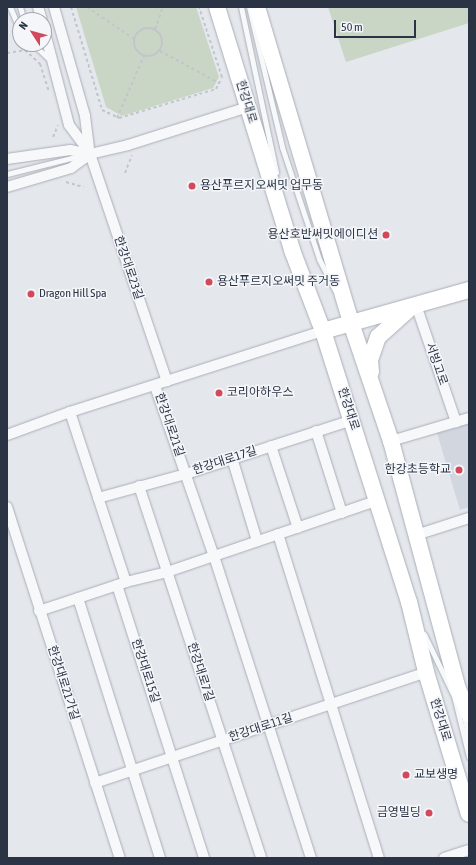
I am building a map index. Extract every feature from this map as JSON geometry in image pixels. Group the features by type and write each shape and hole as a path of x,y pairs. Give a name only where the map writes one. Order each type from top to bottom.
{"main road":[{"name":"한강대로","path":"217,7 292,250 323,331 409,602 426,672 469,814"},
{"path":"257,7 352,323 391,441 458,689 469,714"},
{"path":"323,331 469,290"},
{"path":"373,388 370,360 378,337 413,306"}],"street":[{"name":"한강대로23길","path":"54,7 86,119 90,154 167,381"},
{"name":"한강대로23길","path":"50,52 69,125 90,154"},
{"path":"7,187 71,168 90,154 128,145 248,107"},
{"path":"7,159 70,150 90,154"},
{"name":"서빙고로","path":"413,306 456,422"},
{"name":"한강대로21길","path":"7,435 70,412 323,331"},
{"name":"한강대로21길","path":"155,386 214,556"},
{"path":"70,412 98,498 122,584"},
{"path":"391,441 469,418"},
{"name":"한강대로17길","path":"98,498 186,474 352,420"},
{"path":"316,431 342,513"},
{"path":"271,446 298,528"},
{"path":"232,458 257,541"},
{"name":"한강대로7길","path":"139,486 261,858"},
{"path":"39,611 122,584 167,572 376,501"},
{"name":"한강대로21가길","path":"7,507 39,611 120,858"},
{"path":"416,535 469,518"},
{"path":"278,534 379,858"},
{"path":"214,556 311,858"},
{"name":"한강대로15길","path":"122,584 172,756"},
{"path":"78,598 131,771 160,858"},
{"name":"한강대로11길","path":"95,783 426,672"},
{"path":"172,756 204,858"},
{"path":"444,858 469,850"}],"lane":[{"path":"241,7 292,250"},
{"path":"249,7 284,154 319,259 352,323"},
{"path":"41,52 53,64"},
{"path":"7,174 90,154"},
{"path":"409,602 454,696 469,757"},
{"path":"458,689 469,740"}],"path":[{"path":"71,7 102,110 117,118 216,89 222,77 199,7"},
{"path":"87,7 134,39 136,50 144,56 150,56 160,51"},
{"path":"155,29 163,7"},
{"path":"134,39 142,29 155,29"},
{"path":"155,29 162,39 160,51"},
{"path":"7,53 25,50 40,64 49,94"},
{"path":"160,51 219,83"},
{"path":"117,118 144,56"},
{"path":"54,137 59,124 56,117"},
{"path":"125,173 132,155"},
{"path":"66,182 83,187"}],"shaded area":[{"name":"한강초등학교","path":"469,423 469,507 460,510 437,433"}],"green space":[{"path":"76,7 196,7 219,77 213,88 122,116 106,107"},
{"path":"328,7 469,7 469,23 346,62"}],"place":[{"name":"용산푸르지오써밋 업무동","path":"192,186"},
{"name":"용산호반써밋에이디션","path":"386,235"},
{"name":"용산푸르지오써밋 주거동","path":"209,282"},
{"name":"Dragon Hill Spa","path":"31,294"},
{"name":"코리아하우스","path":"219,393"},
{"name":"한강초등학교","path":"459,470"},
{"name":"교보생명","path":"406,775"},
{"name":"금영빌딩","path":"429,813"}]}
